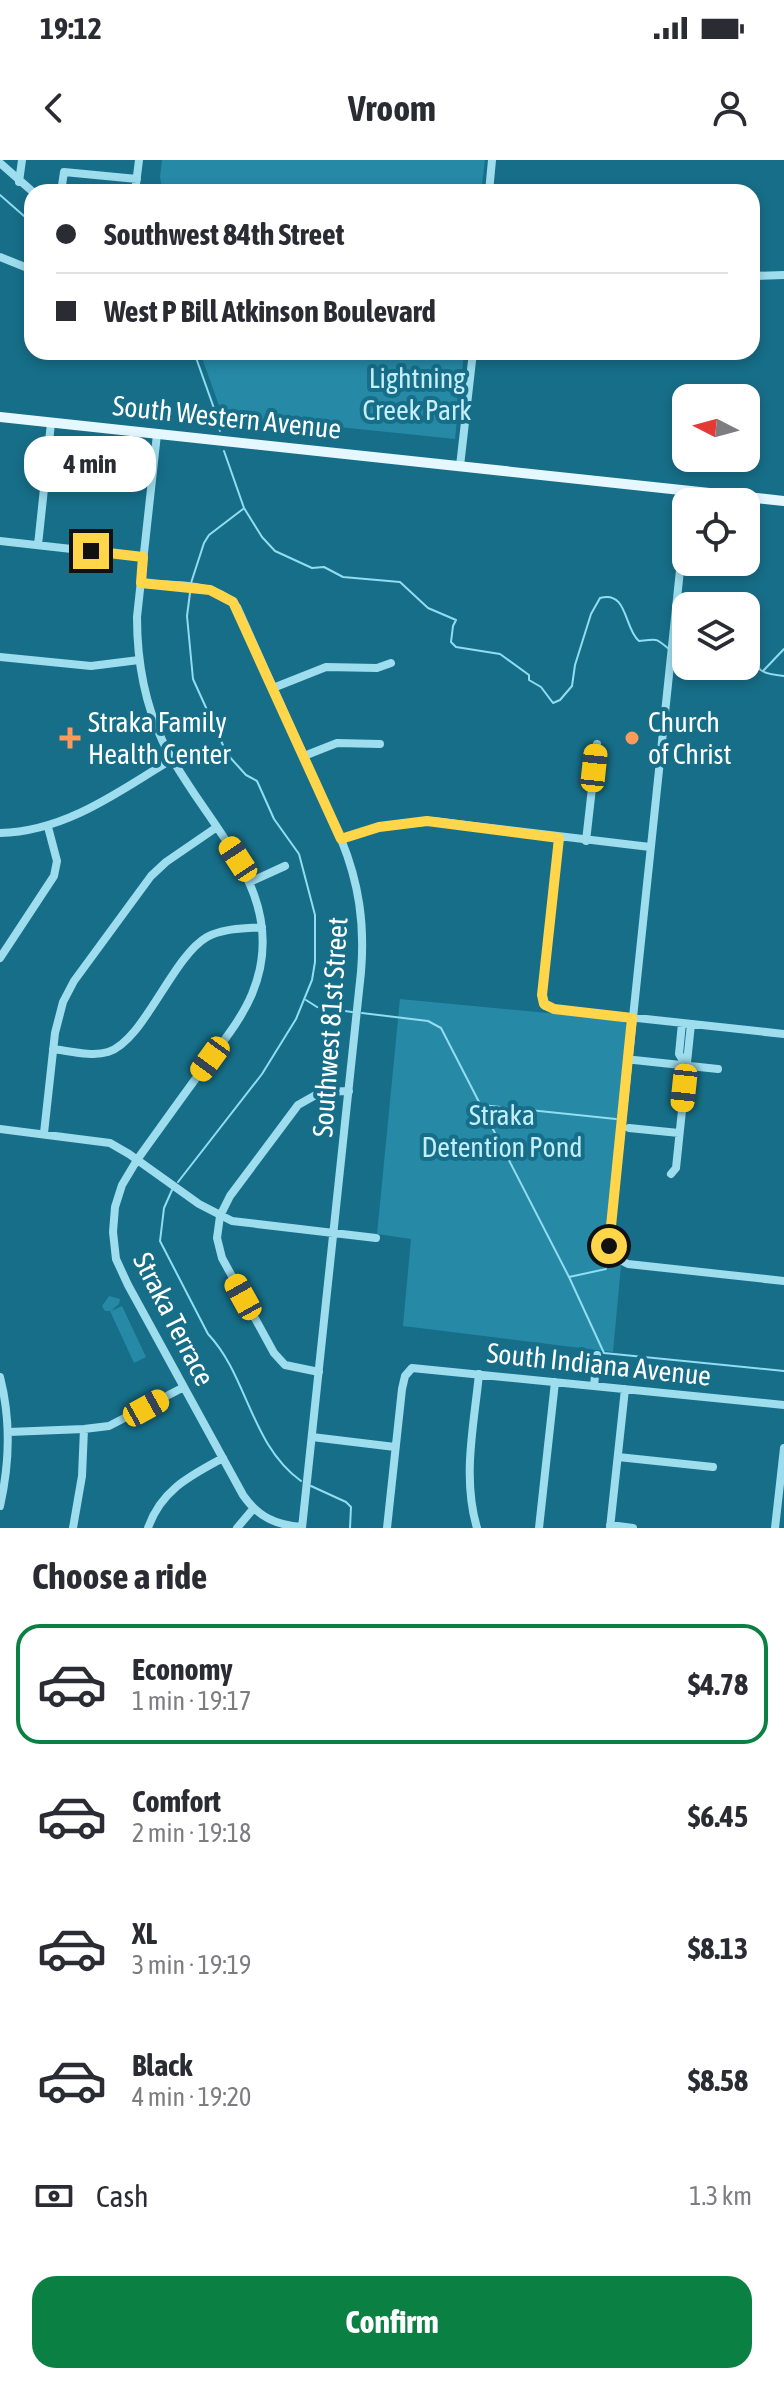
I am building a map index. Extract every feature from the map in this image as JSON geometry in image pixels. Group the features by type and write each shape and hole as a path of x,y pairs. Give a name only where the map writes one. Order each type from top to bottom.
{"main road":[{"name":"South Western Avenue","path":"0,417 460,466 672,494"},
{"name":"South Western Avenue","path":"760,500 784,501"}],"street":[{"path":"19,182 22,160"},
{"path":"136,184 139,160"},
{"path":"490,184 492,160"},
{"path":"0,163 24,186"},
{"path":"62,184 64,172 137,179"},
{"path":"0,257 24,267"},
{"path":"760,276 784,275"},
{"path":"460,466 472,360"},
{"path":"38,545 51,423"},
{"name":"Straka Terrace","path":"157,434 137,617 139,660 149,708 172,759 250,882 262,927 261,962 246,1007 122,1185 113,1225 115,1254 122,1275 253,1509"},
{"path":"0,541 143,557"},
{"path":"679,576 609,1241 614,1257 628,1264 784,1281"},
{"name":"Southwest 81st Street","path":"141,583 210,590 230,599 241,613 341,839 358,888 363,930 361,972 302,1527"},
{"path":"0,657 91,666 139,660"},
{"path":"273,688 326,667 347,665 377,668 391,663"},
{"path":"304,756 337,743 380,744"},
{"path":"586,841 597,744"},
{"path":"0,833 48,827 76,816 172,759"},
{"path":"341,839 379,827 427,821 650,847"},
{"path":"0,958 54,876 56,856 48,827"},
{"path":"44,1133 57,1022 68,992 135,895 166,862 217,827"},
{"path":"559,838 542,995 545,1006 784,1034"},
{"path":"250,882 285,866"},
{"path":"53,1049 97,1054 116,1049 129,1037 189,953 202,940 222,932 262,927"},
{"path":"671,1174 676,1168 686,1065 679,1054 687,1023"},
{"path":"634,1060 718,1069"},
{"path":"319,1372 285,1365 274,1353 222,1258 217,1238 220,1216 230,1196 298,1105 321,1092 349,1091"},
{"path":"629,1128 679,1133"},
{"path":"0,1129 102,1141 123,1150 220,1216 244,1224 376,1238"},
{"path":"594,1386 597,1355"},
{"name":"South Indiana Avenue","path":"395,1447 403,1383 409,1370 424,1368 784,1405"},
{"path":"477,1528 468,1482 479,1374"},
{"path":"0,1377 9,1432 7,1472 0,1506"},
{"path":"539,1528 555,1382"},
{"path":"9,1432 84,1429 117,1423 184,1387"},
{"path":"625,1389 610,1527 633,1528"},
{"path":"73,1528 83,1467 84,1429"},
{"path":"312,1437 395,1447 387,1528"},
{"path":"775,1528 784,1448"},
{"path":"618,1457 713,1467"},
{"path":"148,1528 154,1512 174,1487 223,1458"},
{"path":"237,1528 253,1509 275,1522 302,1527"}],"green space":[{"path":"162,160 485,160 482,184 161,184"},
{"name":"Lightning Creek Park","path":"203,360 463,360 455,439 310,424 246,422 228,431"},
{"name":"Straka Detention Pond","path":"400,999 621,1020 627,1025 605,1248 608,1256 621,1266 613,1352 403,1326 411,1239 377,1234"},
{"path":"109,1296 120,1299 111,1311 122,1306 146,1357 134,1363 110,1311 105,1311 102,1306"}],"waterway":[{"path":"0,195 24,216"},
{"path":"197,360 220,431"},
{"path":"224,451 244,508 275,551 312,568 324,567 343,577 400,582 428,608 456,620 451,642 456,647 500,654 529,675 529,680 541,687 553,703 560,700 572,686 575,665 591,614 600,598 609,597 621,605 639,641 655,640 669,649"},
{"path":"191,583 209,535 243,509"},
{"path":"178,1182 262,1074 296,1019 312,980 315,962 315,915 299,854 274,819 257,781 246,775 227,754 193,679 187,616 190,593"},
{"path":"763,671 784,649"},
{"path":"760,669 784,676"},
{"path":"306,1000 317,1007 352,1012"},
{"path":"362,1013 428,1021 441,1028 569,1277 604,1353 784,1371"},
{"path":"482,1105 616,1119"},
{"path":"172,1190 164,1208 160,1241 208,1334 232,1369 271,1448 284,1466 301,1481"},
{"path":"569,1277 606,1269"},
{"path":"311,1486 351,1507 350,1528"}],"place":[{"name":"Straka Family Health Center","path":"70,738"},
{"name":"Church of Christ","path":"632,738"}],"route":[{"path":"91,551 143,557 141,583 210,590 225,595 233,602 241,613 341,839 379,827 427,821 559,838 542,995 544,1004 554,1009 632,1018 609,1246"}]}
